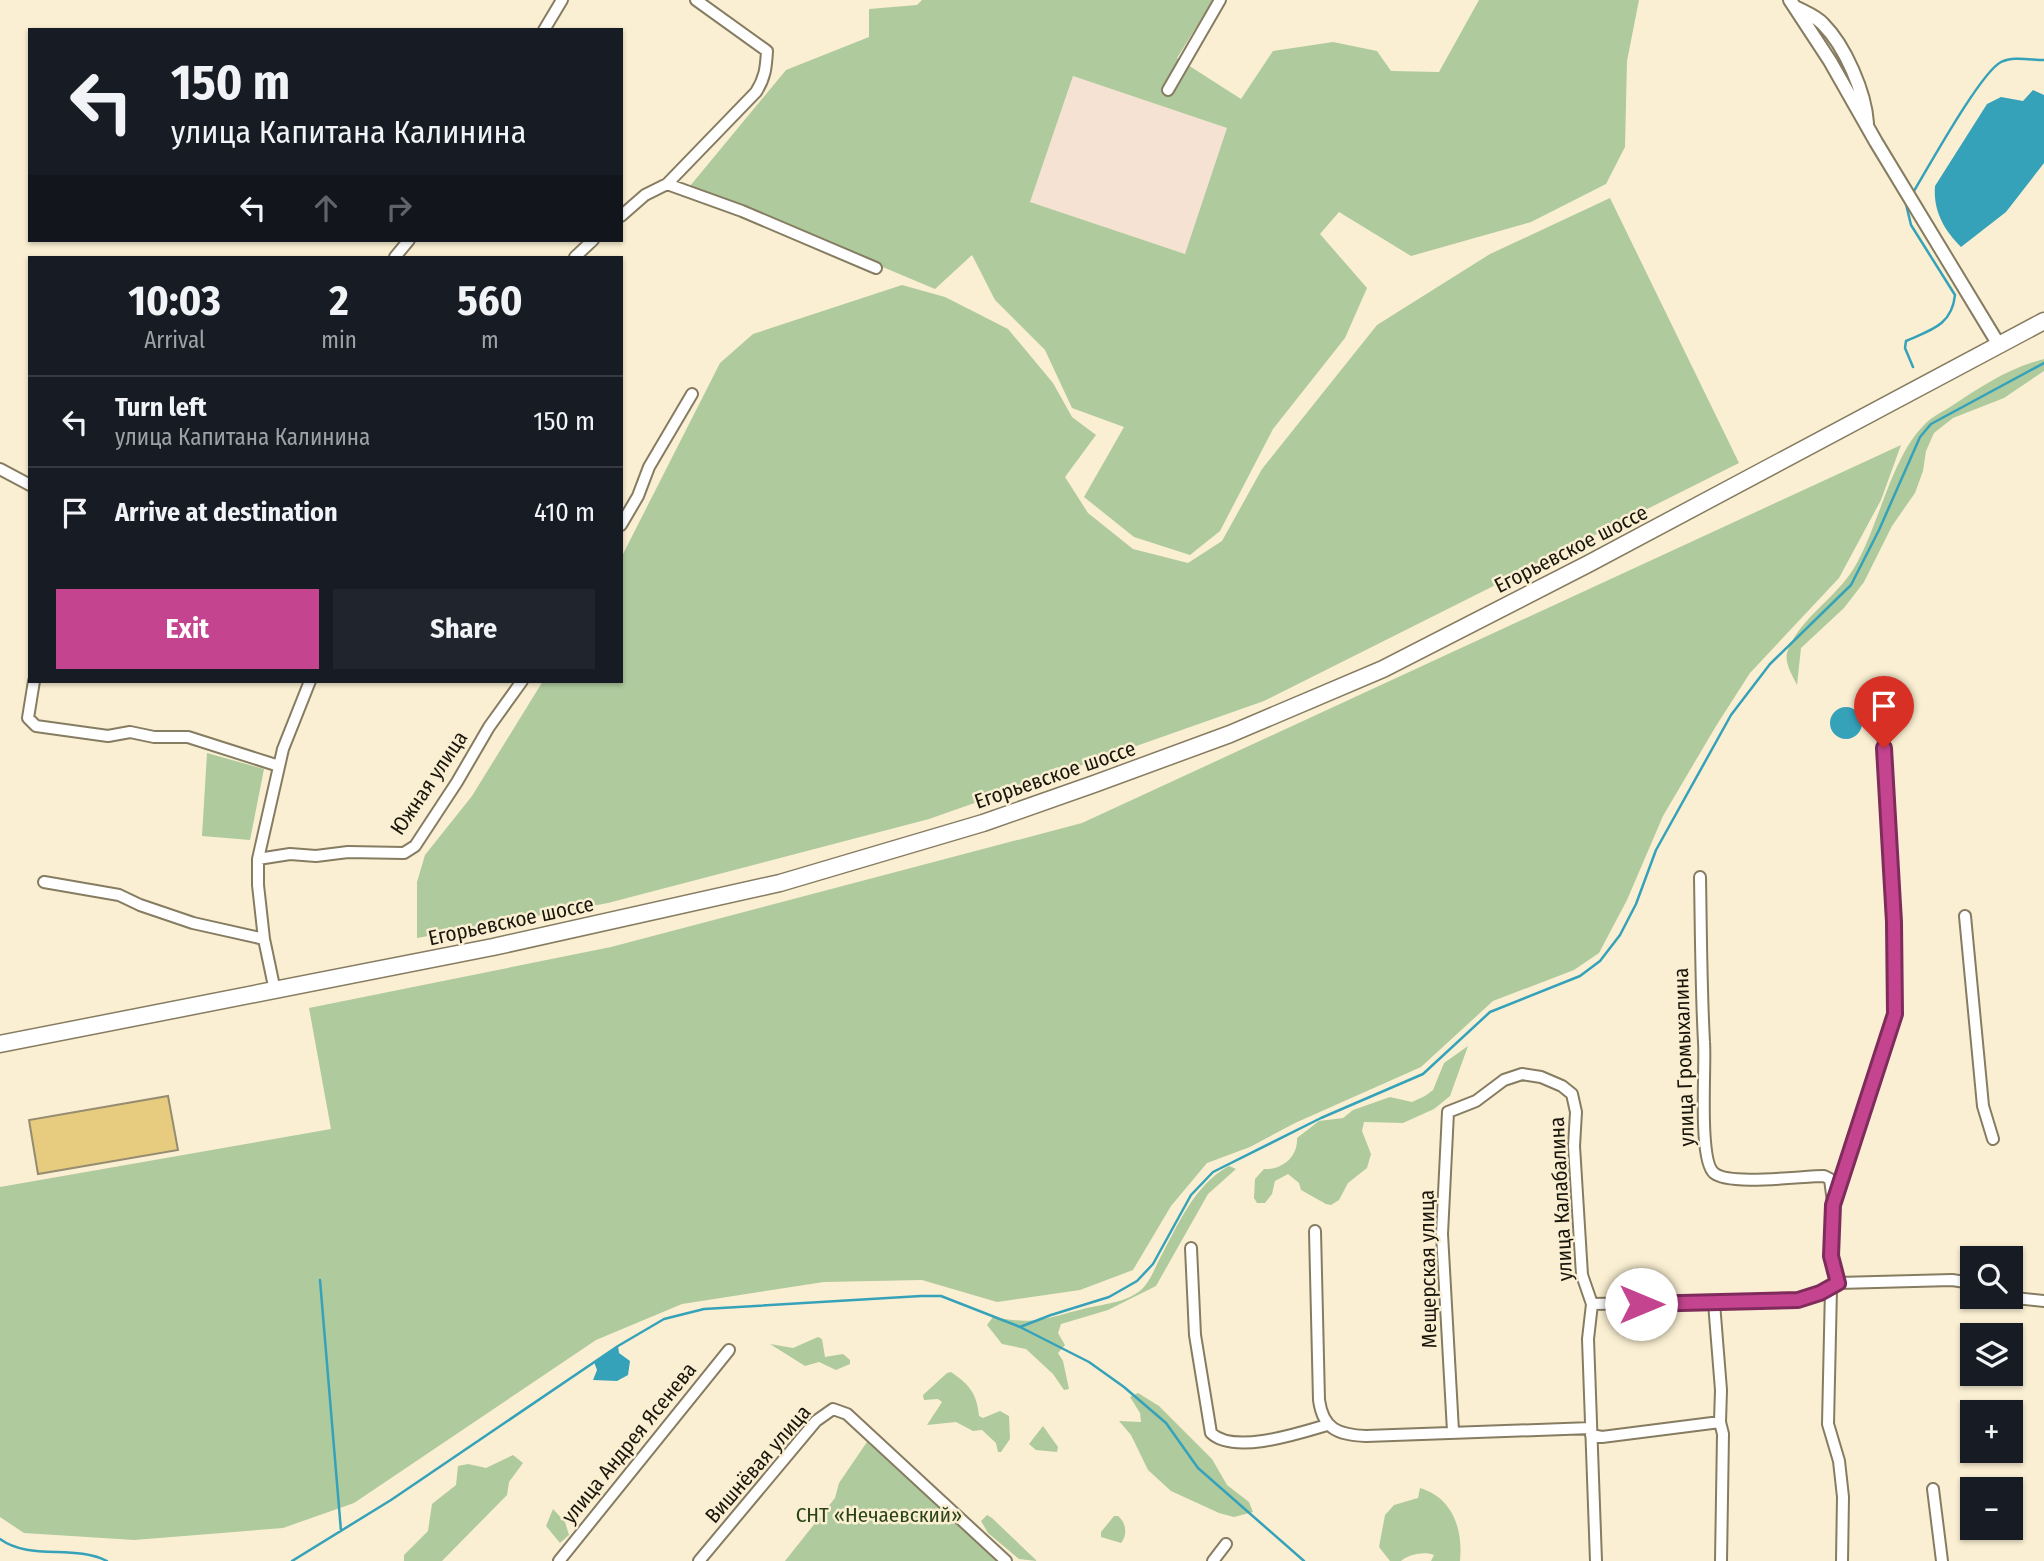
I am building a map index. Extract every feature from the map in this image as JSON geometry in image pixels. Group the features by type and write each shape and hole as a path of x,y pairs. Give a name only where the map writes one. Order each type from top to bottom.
{"main road":[{"name":"Егорьевское шоссе","path":"0,1044 558,934 780,883 983,823 1230,734 1395,663 1588,564 1999,345 2042,327"}],"street":[{"path":"545,28 562,0"},
{"path":"623,214 645,195 667,184 764,81 767,51 696,0"},
{"path":"1168,90 1220,0"},
{"path":"1792,3 1999,345"},
{"path":"667,184 743,211 876,268"},
{"path":"396,256 407,242"},
{"path":"576,256 591,242"},
{"path":"623,522 638,496 649,467 692,394"},
{"path":"0,469 28,484"},
{"path":"34,683 28,718 36,726 108,736 130,732 154,737 188,737 279,766"},
{"path":"275,991 264,939 258,859 279,766 299,704 309,683"},
{"name":"Южная улица","path":"258,859 290,854 316,856 348,852 404,853 415,846 489,727 521,683"},
{"path":"1842,1561 1843,1497 1839,1461 1828,1424 1834,1285 1831,1256 1833,1205 1895,1014 1894,922 1881,688"},
{"name":"улица Громыхалина","path":"1700,877 1701,1001 1705,1044 1703,1068 1710,1169 1720,1177 1748,1180 1824,1176 1831,1183 1833,1205"},
{"path":"44,882 119,895 193,923 264,939"},
{"path":"1965,916 1983,1106 1993,1139"},
{"name":"улица Калабалина","path":"1453,1108 1476,1101 1504,1080 1522,1074 1541,1077 1562,1086 1572,1094 1576,1112 1574,1146 1582,1275 1591,1304 1588,1339 1596,1561"},
{"name":"Мещерская улица","path":"1453,1108 1448,1116 1442,1234 1453,1431"},
{"path":"1315,1231 1320,1400 1322,1419 1327,1425 1357,1436 1453,1431 1591,1431 1609,1436 1720,1422"},
{"path":"1191,1248 1195,1335 1211,1433 1219,1439 1237,1442 1278,1439 1327,1425"},
{"path":"1591,1304 1798,1300 1834,1285 1960,1281"},
{"path":"2023,1299 2044,1301"},
{"path":"1714,1303 1721,1390 1720,1422 1723,1434 1721,1561"},
{"name":"улица Андрея Ясенева","path":"559,1561 729,1350"},
{"name":"Вишнёвая улица","path":"699,1561 816,1421 833,1409 847,1415 1006,1561"},
{"path":"1933,1489 1942,1561"},
{"path":"1213,1561 1226,1544"}],"shaded area":[{"path":"1073,76 1227,128 1185,254 1030,202"}],"green space":[{"path":"922,0 1213,0 1177,58 1241,99 1273,51 1333,42 1377,51 1391,71 1439,72 1479,0 1639,0 1627,61 1625,147 1606,184 1531,222 1411,256 1339,212 1320,234 1367,288 1345,338 1273,429 1220,531 1190,555 1134,537 1084,497 1124,427 1072,408 1045,350 995,300 972,255 935,289 690,186 786,70 869,37 869,9 917,5","holes":["1073,76 1227,128 1185,254 1030,202"]},
{"path":"1610,198 1739,463 1264,701 929,819 608,903 417,938 417,882 425,855 472,796 542,683 623,683 623,554 720,363 753,334 902,285 945,297 1008,329 1053,383 1072,417 1096,435 1065,477 1088,513 1133,549 1188,563 1222,541 1262,469 1377,325 1490,254"},
{"path":"2044,359 2044,371 2004,398 1953,418 1934,433 1926,451 1923,471 1915,493 1892,526 1864,582 1844,608 1801,648 1797,685 1787,663 1788,650 1801,627 1847,579 1854,568 1894,474 1913,439 1929,420 1984,385 2018,367"},
{"path":"1901,445 1881,500 1839,578 1750,673 1716,726 1663,816 1627,900 1599,953 1574,970 1493,1001 1421,1067 1295,1123 1250,1147 1207,1163 1171,1206 1133,1270 1080,1290 997,1302 922,1280 824,1282 682,1304 596,1340 354,1503 283,1528 134,1540 24,1533 0,1517 0,1187 331,1129 309,1008 611,947 1082,823"},
{"path":"207,753 264,769 250,840 202,836"},
{"path":"1468,1046 1450,1096 1434,1109 1403,1123 1364,1122 1362,1131 1371,1154 1367,1168 1348,1183 1339,1200 1331,1205 1326,1204 1301,1190 1299,1183 1288,1174 1275,1181 1272,1194 1265,1203 1257,1203 1254,1198 1255,1179 1264,1169 1283,1165 1288,1161 1295,1151 1297,1138 1319,1121 1343,1118 1353,1110 1390,1097 1412,1102 1425,1096 1433,1090 1444,1063"},
{"path":"1229,1166 1236,1169 1208,1194 1156,1286 1108,1310 1061,1324 1058,1333 1065,1345 1058,1353 1063,1361 1069,1389 1064,1390 1053,1374 1026,1349 1002,1344 987,1325 993,1317 1019,1321 1039,1320 1114,1302 1137,1293 1148,1282 1196,1195"},
{"path":"818,1337 822,1339 825,1357 843,1354 850,1360 850,1364 836,1370 819,1362 805,1366 770,1344 793,1348"},
{"path":"951,1372 971,1391 979,1416 983,1418 1000,1411 1009,1416 1010,1439 1001,1452 998,1452 996,1443 982,1430 973,1431 956,1422 927,1425 942,1402 938,1399 924,1400 923,1395"},
{"path":"1138,1393 1159,1406 1212,1459 1227,1485 1249,1502 1253,1512 1234,1517 1219,1513 1171,1491 1148,1470 1131,1435 1119,1421 1141,1422 1140,1413 1130,1397"},
{"path":"1043,1426 1058,1447 1057,1452 1036,1450 1029,1444"},
{"name":"СНТ «Нечаевский»","path":"867,1442 1001,1561 785,1561 835,1498 839,1483"},
{"path":"513,1455 523,1463 509,1482 507,1495 442,1561 404,1561 404,1555 428,1531 432,1504 456,1485 458,1466 468,1464 486,1468"},
{"path":"1420,1488 1441,1499 1454,1516 1460,1538 1460,1561 1431,1561 1434,1555 1422,1553 1401,1561 1390,1561 1379,1547 1385,1515 1394,1505 1418,1498"},
{"path":"553,1509 565,1522 569,1535 560,1543 546,1526"},
{"path":"987,1515 1037,1561 1019,1559 988,1533 981,1521"},
{"path":"1114,1516 1118,1516 1124,1525 1125,1536 1121,1543 1101,1537 1101,1532"}],"water":[{"path":"2033,90 2044,95 2044,163 2006,212 1961,247 1941,220 1936,204 1935,186 1987,104 2001,97 2023,101"},
{"path":"1846,707 1858,711 1862,723 1858,735 1846,739 1834,735 1830,723 1834,711"},
{"path":"618,1346 619,1353 630,1361 628,1375 617,1381 593,1380 597,1370 594,1362"}],"building":[{"path":"168,1096 178,1150 38,1174 29,1120"}],"waterway":[{"path":"1914,191 1969,101 1992,69 2011,59 2044,60"},
{"path":"1906,204 1911,225 1955,295 1945,320 1932,330 1906,341 1905,348 1913,367"},
{"path":"1020,1327 1109,1297 1137,1281 1153,1264 1191,1195 1213,1172 1321,1118 1423,1074 1490,1012 1580,976 1600,961 1620,935 1636,904 1656,850 1731,715 1770,664 1851,585 1879,530 1920,437 1931,424 2044,363"},
{"path":"320,1280 341,1531"},
{"path":"292,1561 391,1500 618,1346 664,1319 704,1309 921,1296 941,1296 1020,1327 1089,1362 1124,1387 1166,1423 1198,1468 1304,1561"},
{"path":"0,1539 25,1549 81,1553 107,1561"}],"route":[{"path":"1641,1304 1798,1300 1820,1293 1838,1283 1831,1256 1833,1205 1843,1167 1895,1014 1894,922 1884,748"}]}
